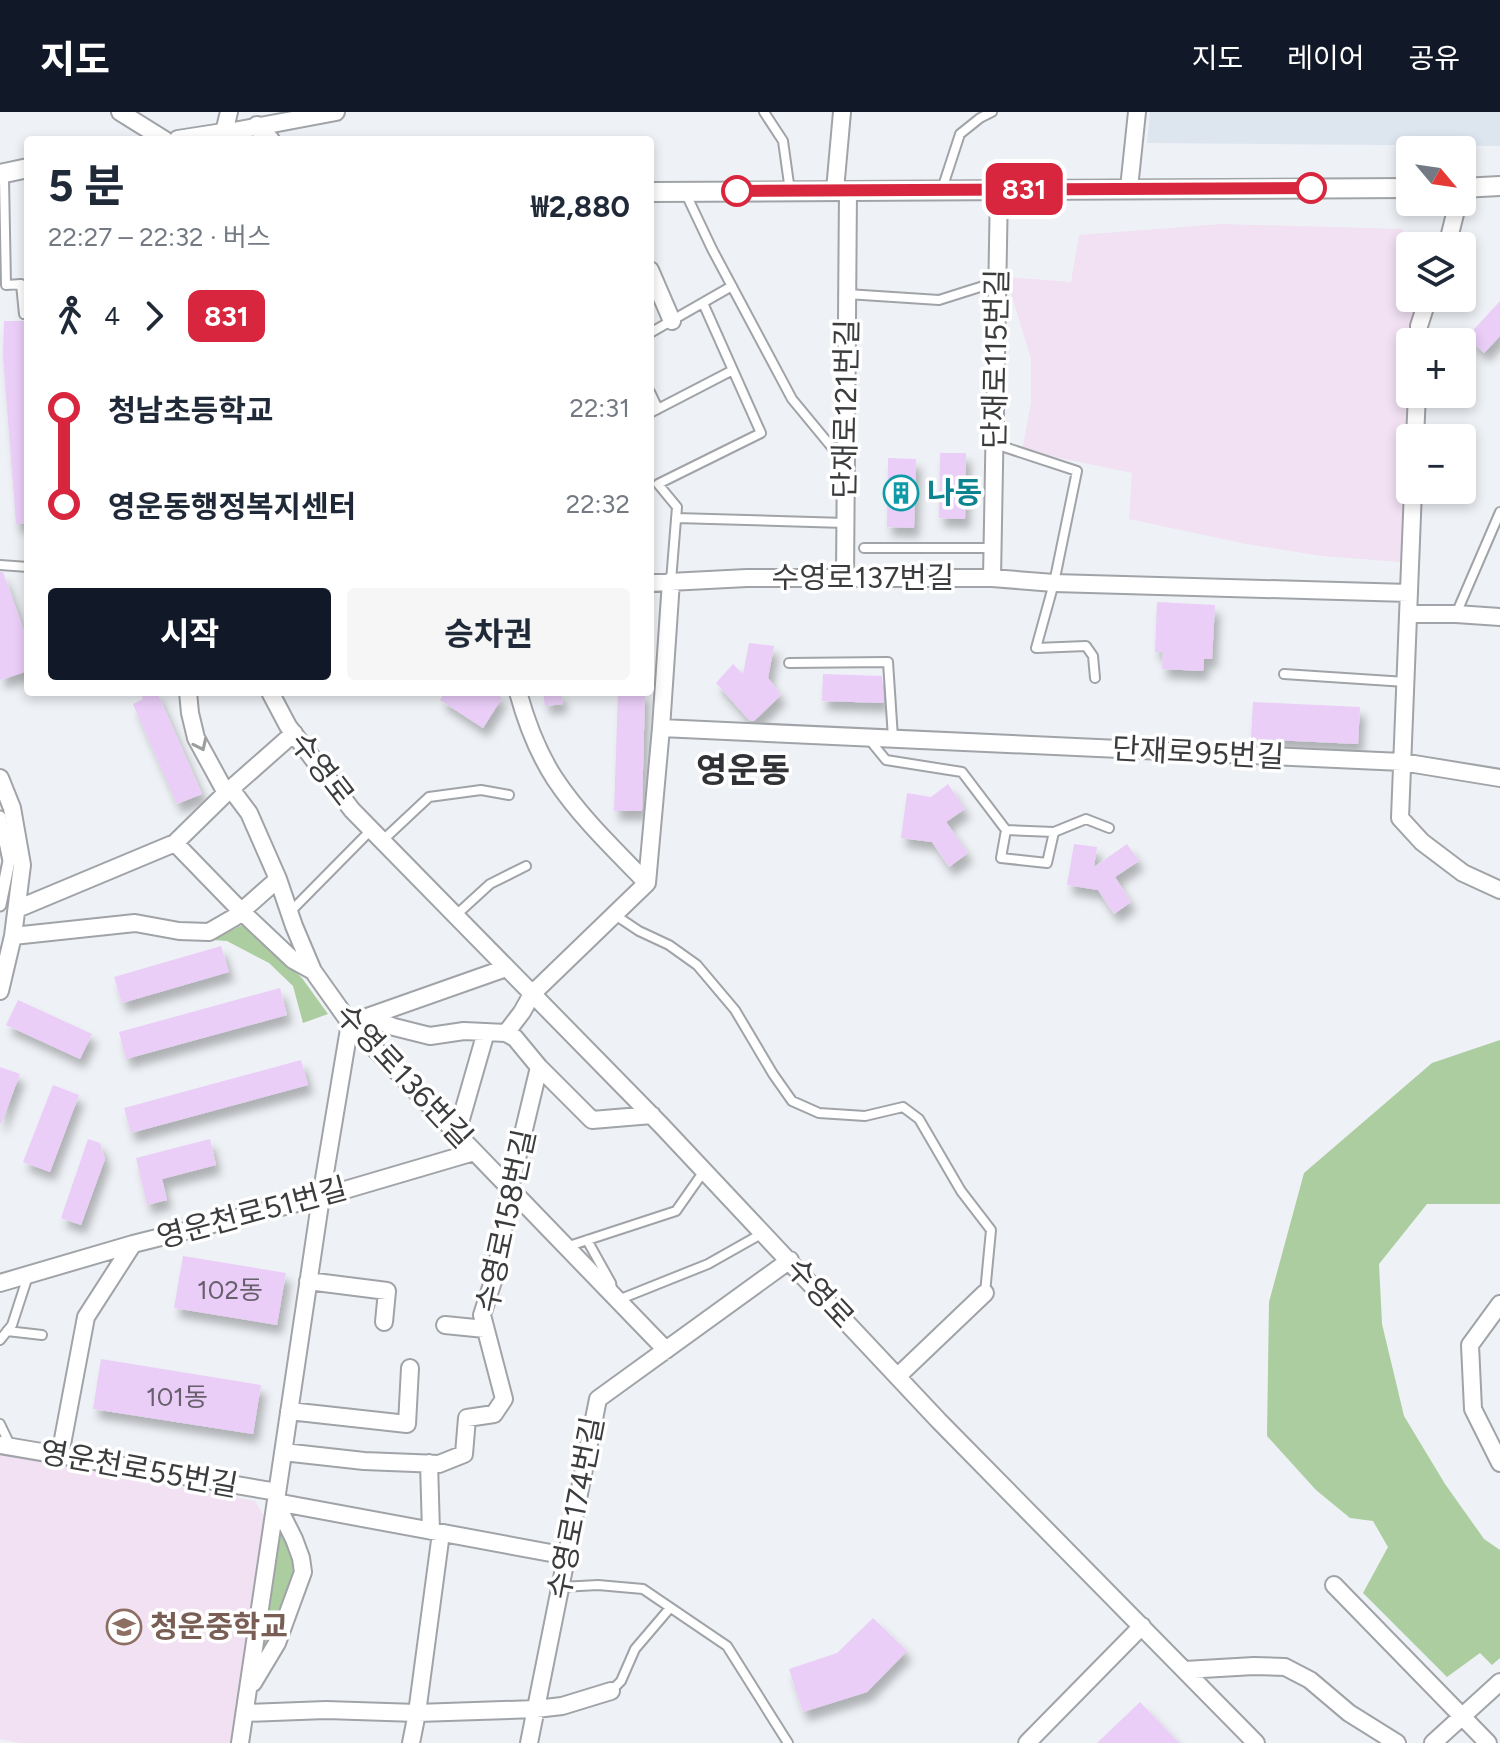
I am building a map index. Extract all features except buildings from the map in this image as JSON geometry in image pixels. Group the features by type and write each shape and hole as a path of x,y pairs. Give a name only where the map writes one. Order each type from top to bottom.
{"street":[{"path":"120,112 159,136"},
{"path":"229,112 223,136 263,133 297,115 336,112"},
{"name":"단재로121번길","path":"842,112 847,294 845,578"},
{"path":"1129,188 1137,112"},
{"path":"1,178 24,169"},
{"path":"1,178 24,179"},
{"path":"1476,187 1500,186"},
{"path":"654,192 1396,188"},
{"name":"단재로115번길","path":"992,578 999,189"},
{"path":"654,279 672,321"},
{"path":"1412,504 1400,818 1422,842 1463,873 1500,890"},
{"name":"수영로137번길","path":"654,583 747,578 992,578 1054,583 1409,593"},
{"path":"368,1017 430,1036 464,1031 506,1033 532,994 647,883 671,581"},
{"path":"1408,614 1500,617"},
{"name":"수영로136번길","path":"188,696 196,738 228,791 249,813 313,971 350,1023 666,1350"},
{"name":"수영로","path":"272,696 294,733 352,810 652,1115 939,1421 1256,1743"},
{"path":"519,696 526,721 553,776 583,817 647,883"},
{"name":"단재로95번길","path":"661,728 1402,762"},
{"path":"8,907 175,843 294,733"},
{"path":"1402,762 1500,778"},
{"path":"0,778 12,808 22,865 8,907"},
{"path":"0,817 9,861 8,907 13,936 0,991"},
{"name":"수영로136번길","path":"175,843 293,960 313,971"},
{"path":"13,936 135,923 179,931 209,932 241,911 278,879"},
{"path":"240,1743 308,1281 350,1023 506,968"},
{"path":"457,1133 486,1032"},
{"name":"수영로158번길","path":"506,1033 515,1038 592,1120 652,1115"},
{"name":"수영로158번길","path":"429,1463 439,1464 464,1454 467,1418 494,1414 504,1399 482,1315 496,1272 510,1188 539,1067"},
{"name":"영운천로51번길","path":"0,1283 133,1244 321,1197 474,1152"},
{"path":"60,1455 86,1317 133,1244"},
{"name":"수영로174번길","path":"529,1743 598,1399 790,1260"},
{"path":"308,1281 387,1291 384,1322"},
{"path":"898,1376 985,1293"},
{"path":"1500,1304 1470,1345 1473,1409 1500,1463"},
{"path":"445,1325 485,1329"},
{"path":"289,1411 407,1424 410,1368"},
{"name":"영운천로55번길","path":"6,1446 567,1556"},
{"path":"283,1452 364,1461 429,1463 436,1532 417,1713 411,1743"},
{"path":"248,1692 277,1643 303,1572 301,1558 276,1497"},
{"path":"1334,1585 1488,1743"},
{"path":"1027,1743 1142,1626"},
{"path":"1185,1670 1285,1667 1310,1680 1397,1743"},
{"path":"1433,1743 1500,1682"},
{"path":"245,1713 536,1709 562,1706 611,1691"}],"lane":[{"path":"764,112 783,141 790,191"},
{"path":"942,189 960,134 992,112"},
{"path":"1,178 6,285 21,284 24,314"},
{"path":"685,192 792,399 846,465"},
{"name":"단재로121번길","path":"847,294 939,300 997,282"},
{"path":"654,331 732,286"},
{"path":"671,581 677,507 658,484 761,433 703,303"},
{"path":"654,411 733,370"},
{"path":"994,444 1077,471 1054,583 1036,648 1086,646 1093,656 1095,678"},
{"path":"1456,614 1500,512"},
{"name":"단재로121번길","path":"676,518 845,523"},
{"path":"864,548 992,548"},
{"path":"0,565 24,567"},
{"path":"789,663 888,662 893,739"},
{"path":"1284,674 1406,682"},
{"path":"868,738 886,760 962,772 1006,830 1001,858 1047,863 1054,832"},
{"path":"289,913 377,835 429,797 481,790 509,795"},
{"path":"1006,830 1054,832 1086,819 1109,828"},
{"path":"455,916 490,884 526,866"},
{"path":"614,915 669,945 697,965 735,1010 792,1101 819,1113 865,1116 903,1107 919,1119 961,1191 991,1230 985,1293"},
{"path":"566,1247 676,1211 705,1171"},
{"path":"587,1240 616,1298 708,1264 764,1233"},
{"path":"0,1340 12,1325 29,1275"},
{"path":"7,1331 42,1335"},
{"path":"0,1424 6,1446"},
{"path":"560,1587 598,1585 643,1589 727,1646 788,1743"},
{"path":"611,1691 621,1681 635,1649 670,1608"}],"shaded area":[{"path":"1150,112 1500,112 1500,146 1476,146 1476,136 1396,136 1396,145 1147,143"},
{"path":"1222,224 1403,229 1403,232 1396,232 1396,312 1415,312 1414,328 1396,328 1396,408 1410,408 1409,424 1396,424 1396,504 1404,504 1401,562 1322,556 1246,544 1129,519 1132,473 1022,450 1031,403 1031,359 1006,277 1071,282 1079,235"},
{"name":"청운중학교","path":"0,1454 255,1501 264,1516 230,1743 21,1743 0,1739"}],"green space":[{"path":"244,924 302,978 328,1014 303,1023 293,986 269,963 227,941 213,940"},
{"path":"1500,1040 1500,1204 1427,1204 1379,1264 1382,1324 1404,1416 1445,1484 1484,1539 1500,1550 1500,1658 1492,1665 1480,1653 1447,1677 1363,1593 1388,1547 1373,1521 1350,1518 1316,1490 1267,1436 1269,1302 1304,1173 1432,1063"},
{"path":"281,1527 290,1541 296,1573 278,1626 263,1651"}],"bus line":[{"name":"831","path":"737,191 1311,188"}],"place":[{"name":"나동","path":"901,493"},
{"name":"청운중학교","path":"124,1627"}],"district":[{"name":"영운동","path":"743,770"}]}
